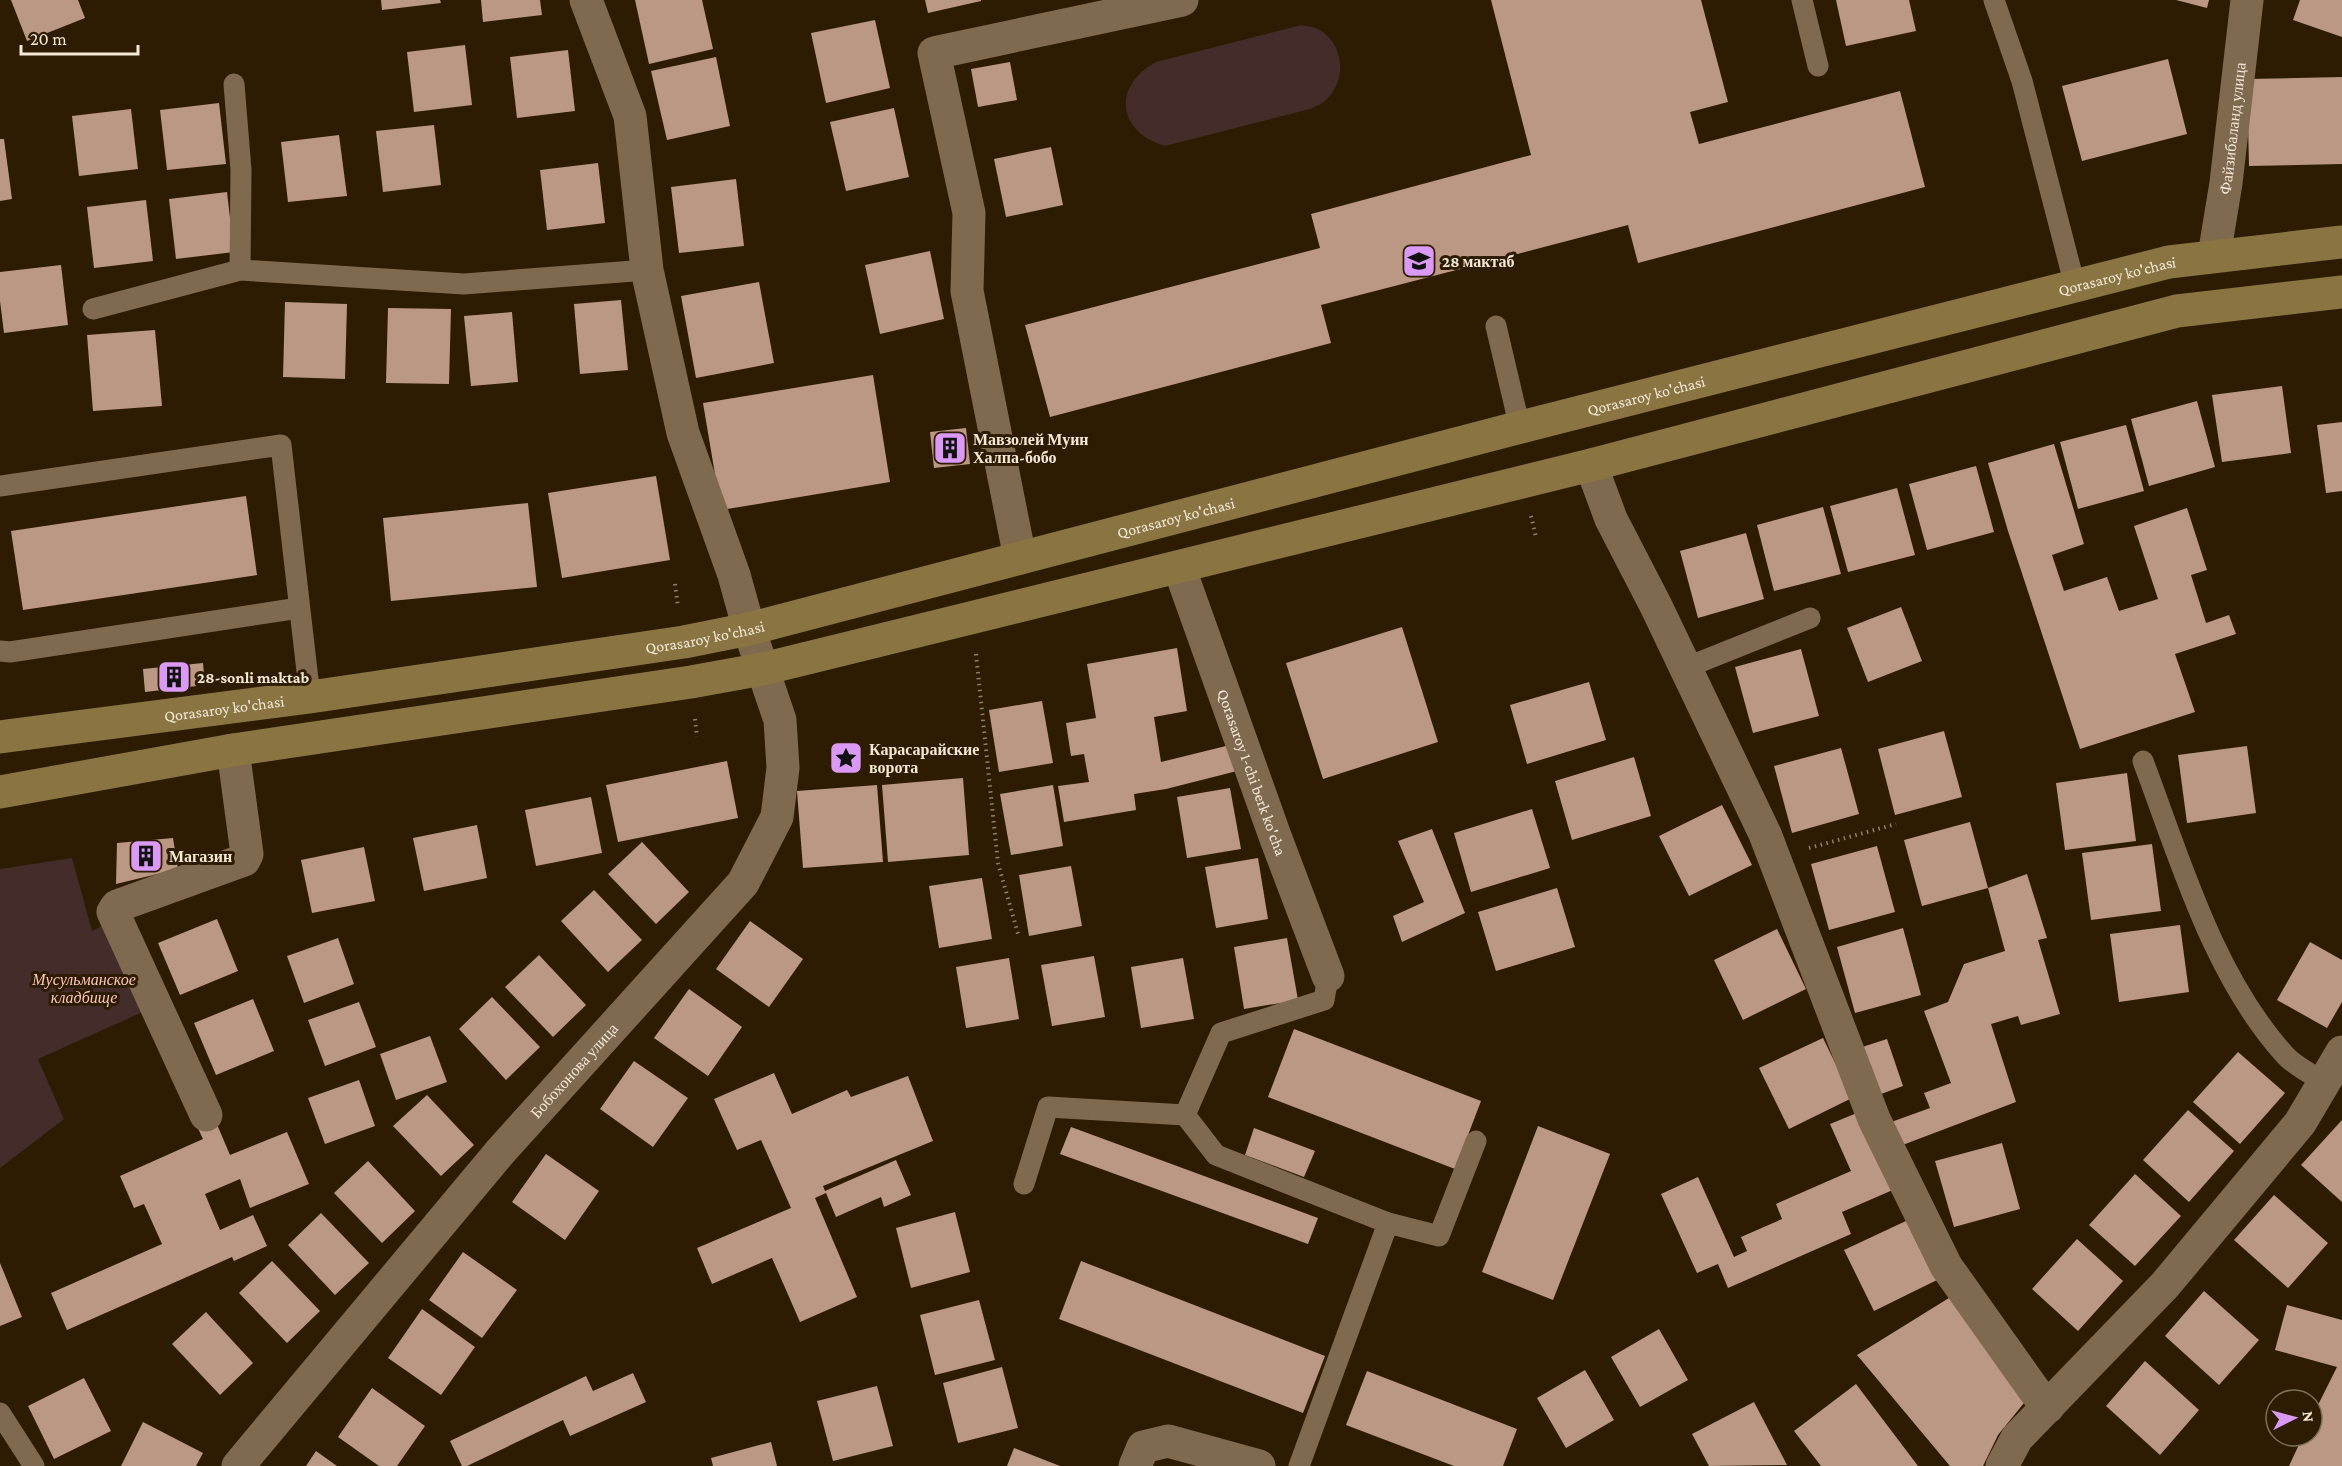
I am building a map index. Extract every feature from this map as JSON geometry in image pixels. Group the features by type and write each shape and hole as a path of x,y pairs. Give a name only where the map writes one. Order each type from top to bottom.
{"main road":[{"name":"Qorasaroy ko'chasi","path":"0,737 310,697 684,642 749,629 2169,262 2342,242"},
{"path":"0,792 233,750 691,682 763,669 1591,465 2176,311 2342,292"}],"street":[{"name":"Бобохонова улица","path":"238,1466 500,1152 743,884 777,817 783,768 780,720 749,629 734,575 683,433 647,270 630,116 586,0"},
{"path":"1020,558 967,291 969,213 934,53 1182,0"},
{"name":"Файзибаланд улица","path":"2214,256 2226,183 2247,0"},
{"path":"1591,465 1611,519 1765,834 1874,1119 1947,1266 2048,1407"},
{"name":"Qorasaroy 1-chi berk ko'cha","path":"1179,567 1328,976"},
{"path":"206,1115 113,912 117,906 244,860 247,854 233,750"},
{"path":"2002,1466 2017,1438 2165,1285 2300,1123 2342,1052"},
{"path":"1135,1466 1143,1447 1168,1441 1259,1466"}],"lane":[{"path":"1802,0 1818,66"},
{"path":"1994,0 2022,81 2075,286"},
{"path":"234,84 241,170 240,270"},
{"path":"93,309 240,270 464,284 647,270"},
{"path":"1496,326 1520,428"},
{"path":"0,486 281,445 310,697"},
{"path":"0,651 10,652 299,608"},
{"path":"1685,668 1810,618"},
{"path":"2143,761 2201,914 2235,987 2285,1056 2325,1083"},
{"path":"1185,1115 1221,1033 1324,1000 1328,976"},
{"path":"1024,1184 1048,1107 1185,1115 1216,1155 1388,1223 1439,1236 1476,1141"},
{"path":"1299,1466 1388,1223"},
{"path":"0,1413 34,1466"}],"path":[{"path":"675,584 680,616"},
{"path":"971,617 998,863 1018,934"},
{"path":"695,719 697,737"},
{"path":"1774,858 1896,824"}],"green space":[{"path":"1301,25 1313,27 1328,36 1338,53 1340,72 1338,82 1321,104 1310,109 1165,146 1149,139 1129,120 1126,108 1127,95 1132,83 1156,62"},
{"name":"Мусульманское кладбище","path":"72,858 92,931 108,923 145,1011 38,1059 64,1119 0,1168 0,869"}],"building":[{"path":"11,0 78,0 85,18 27,41"},
{"path":"381,0 440,0 441,3 382,10"},
{"path":"481,0 540,0 542,15 483,22"},
{"path":"635,0 702,0 713,49 649,64"},
{"path":"925,0 981,0 981,1 928,13"},
{"path":"1491,0 1701,0 1728,102 1690,112 1699,144 1900,91 1925,187 1638,263 1628,225 1321,305 1331,343 1050,417 1025,325 1320,248 1311,214 1531,155"},
{"path":"1836,0 1909,0 1916,31 1846,46"},
{"path":"2176,0 2209,0 2207,8"},
{"path":"2300,0 2342,0 2342,37 2293,20"},
{"path":"875,20 890,88 826,103 811,33"},
{"path":"465,45 472,105 414,112 407,52"},
{"path":"568,50 575,111 517,118 510,57"},
{"path":"716,57 730,126 667,140 651,71"},
{"path":"2168,59 2187,134 2082,161 2062,86"},
{"path":"1010,62 1017,100 978,107 971,69"},
{"path":"2342,77 2342,164 2249,166 2247,79"},
{"path":"219,103 226,164 167,170 160,110"},
{"path":"894,108 909,177 846,191 830,122"},
{"path":"131,109 138,169 79,176 72,116"},
{"path":"434,125 441,185 383,192 376,131"},
{"path":"339,135 347,196 288,202 281,142"},
{"path":"0,139 4,139 12,199 0,201"},
{"path":"1051,147 1063,205 1006,217 994,159"},
{"path":"598,163 605,223 547,230 540,170"},
{"path":"736,179 744,246 679,253 671,187"},
{"path":"227,192 234,252 176,259 169,199"},
{"path":"146,200 153,261 94,268 87,207"},
{"path":"930,251 944,319 880,334 865,265"},
{"path":"61,265 68,325 4,333 0,301 0,272"},
{"path":"759,282 774,363 696,378 681,296"},
{"path":"621,300 628,370 580,374 574,304"},
{"path":"285,302 347,304 345,379 283,377"},
{"path":"388,308 451,309 449,384 386,383"},
{"path":"512,312 518,382 471,386 464,316"},
{"path":"155,330 162,406 93,411 87,335"},
{"path":"873,375 890,482 721,510 703,403"},
{"path":"2282,386 2291,453 2222,462 2212,395"},
{"path":"2197,401 2215,467 2149,486 2131,419"},
{"path":"2342,422 2342,491 2326,493 2317,425"},
{"path":"2126,425 2144,491 2078,509 2060,442"},
{"name":"Мавзолей Муин Халпа-бобо","path":"966,428 970,464 934,468 930,432"},
{"path":"2054,444 2084,544 2052,555 2064,591 2107,577 2119,611 2158,599 2134,526 2187,508 2207,570 2191,575 2206,623 2229,615 2236,634 2175,654 2195,712 2080,749 1988,463"},
{"path":"1976,466 1994,532 1927,550 1909,484"},
{"path":"656,476 670,560 562,578 548,493"},
{"path":"1897,488 1915,555 1848,572 1830,506"},
{"path":"246,496 257,575 23,610 11,531"},
{"path":"528,503 537,587 391,601 383,518"},
{"path":"1823,507 1841,574 1774,591 1757,525"},
{"path":"1746,533 1764,599 1698,618 1680,551"},
{"path":"1901,607 1922,661 1868,682 1847,628"},
{"path":"1402,627 1438,742 1323,779 1286,663"},
{"path":"1177,648 1187,711 1154,717 1161,762 1234,744 1241,770 1166,789 1134,794 1136,810 1064,822 1058,786 1089,782 1084,754 1071,756 1066,723 1096,718 1087,664"},
{"path":"1801,649 1819,716 1753,733 1735,667"},
{"name":"28-sonli maktab","path":"203,663 205,685 145,692 143,669"},
{"path":"1589,682 1606,740 1527,764 1510,705"},
{"path":"1042,701 1053,763 999,772 989,710"},
{"path":"1944,731 1962,797 1895,815 1878,749"},
{"path":"2247,746 2256,813 2187,823 2178,755"},
{"path":"1841,748 1859,814 1792,833 1774,766"},
{"path":"1634,757 1651,816 1572,840 1555,781"},
{"path":"727,761 738,818 618,842 606,785"},
{"path":"2127,773 2136,841 2065,850 2056,783"},
{"path":"963,778 969,855 888,862 882,785"},
{"path":"877,785 883,862 803,868 797,791"},
{"path":"1053,785 1063,846 1011,855 1000,794"},
{"path":"1230,788 1241,849 1187,858 1177,797"},
{"path":"591,797 602,853 536,866 525,810"},
{"path":"1722,805 1752,865 1689,896 1659,836"},
{"path":"1532,809 1550,868 1471,892 1454,833"},
{"path":"1970,822 1988,888 1922,906 1904,840"},
{"path":"477,825 487,878 424,891 413,838"},
{"path":"1432,829 1465,913 1402,942 1393,916 1424,902 1398,841"},
{"name":"Магазин","path":"173,838 178,869 116,884 117,843"},
{"path":"642,842 689,892 656,924 608,874"},
{"path":"2152,844 2161,911 2091,920 2082,853"},
{"path":"1877,846 1895,912 1829,930 1811,864"},
{"path":"364,847 375,901 312,913 301,860"},
{"path":"1258,858 1268,919 1216,928 1205,867"},
{"path":"1071,866 1082,926 1029,936 1019,875"},
{"path":"2027,874 2047,938 2038,940 2060,1014 2021,1025 2018,1016 1991,1024 2016,1102 1892,1149 1883,1125 1930,1108 1924,1093 1951,1083 1924,1011 1948,1002 1964,964 2005,951 1988,888"},
{"path":"982,878 992,939 939,948 929,886"},
{"path":"1557,888 1575,947 1496,971 1478,912"},
{"path":"594,890 642,940 608,972 561,921"},
{"path":"217,919 238,971 180,995 158,943"},
{"path":"750,921 803,959 769,1007 716,969"},
{"path":"2180,925 2189,992 2119,1002 2110,934"},
{"path":"1903,928 1921,995 1855,1013 1837,947"},
{"path":"1777,929 1806,989 1743,1020 1714,960"},
{"path":"338,938 354,984 304,1003 287,956"},
{"path":"1287,938 1298,1000 1244,1009 1234,947"},
{"path":"2310,942 2342,960 2342,1002 2327,1028 2277,1000"},
{"path":"539,955 586,1005 553,1037 505,987"},
{"path":"1094,956 1105,1017 1052,1026 1041,965"},
{"path":"1009,958 1019,1019 966,1028 956,967"},
{"path":"1183,958 1194,1019 1141,1028 1131,967"},
{"path":"689,989 742,1027 708,1076 654,1038"},
{"path":"492,997 540,1047 506,1080 459,1029"},
{"path":"253,999 274,1051 216,1075 194,1023"},
{"path":"359,1002 376,1047 325,1066 308,1020"},
{"path":"1294,1029 1481,1101 1455,1169 1268,1097"},
{"path":"430,1036 447,1082 396,1100 380,1054"},
{"path":"1823,1038 1852,1098 1789,1129 1759,1068"},
{"path":"1887,1039 1903,1086 1870,1098 1853,1050"},
{"path":"2238,1052 2285,1093 2240,1144 2193,1102"},
{"path":"634,1061 688,1098 653,1147 600,1109"},
{"path":"774,1073 792,1114 847,1090 851,1097 908,1076 933,1141 823,1186 825,1191 896,1160 911,1195 884,1207 881,1197 836,1217 826,1193 815,1198 857,1297 800,1322 772,1258 712,1284 697,1248 791,1208 761,1140 737,1150 714,1099"},
{"path":"359,1080 375,1126 325,1144 308,1098"},
{"path":"427,1095 474,1145 441,1176 393,1126"},
{"path":"1869,1108 1902,1186 1842,1212 1851,1234 1728,1288 1718,1264 1697,1273 1661,1194 1698,1177 1734,1257 1747,1251 1741,1237 1782,1219 1776,1204 1851,1171 1830,1124"},
{"path":"2188,1110 2234,1151 2189,1202 2143,1160"},
{"path":"213,1115 230,1155 287,1132 309,1184 250,1208 240,1179 205,1194 220,1230 253,1215 267,1246 234,1261 232,1257 67,1330 51,1293 162,1244 144,1204 134,1208 120,1176 203,1139 195,1122"},
{"path":"2342,1120 2342,1202 2301,1165"},
{"path":"1538,1126 1610,1154 1553,1300 1482,1272"},
{"path":"1071,1127 1318,1218 1308,1244 1060,1154"},
{"path":"1254,1128 1315,1151 1304,1177 1245,1155"},
{"path":"2002,1143 2020,1209 1954,1227 1935,1161"},
{"path":"546,1154 599,1191 565,1240 512,1202"},
{"path":"368,1161 415,1211 382,1243 334,1193"},
{"path":"2135,1174 2181,1216 2135,1266 2089,1225"},
{"path":"2274,1195 2328,1243 2288,1288 2234,1240"},
{"path":"955,1212 970,1272 911,1288 896,1228"},
{"path":"321,1213 369,1263 335,1295 288,1245"},
{"path":"1908,1220 1937,1280 1874,1311 1844,1250"},
{"path":"2077,1239 2123,1281 2078,1331 2032,1289"},
{"path":"463,1252 517,1290 482,1338 429,1300"},
{"path":"272,1261 320,1311 287,1343 239,1293"},
{"path":"1081,1261 1325,1356 1303,1413 1059,1319"},
{"path":"0,1263 22,1317 0,1326"},
{"path":"2204,1291 2259,1340 2219,1385 2165,1336"},
{"path":"1957,1293 2024,1403 1998,1435 1983,1466 1950,1466 1857,1355"},
{"path":"979,1300 995,1360 935,1375 920,1315"},
{"path":"2287,1305 2342,1320 2342,1466 2289,1466 2297,1448 2324,1448 2324,1393 2337,1367 2275,1350"},
{"path":"422,1309 475,1347 441,1395 388,1358"},
{"path":"206,1312 253,1363 220,1395 172,1344"},
{"path":"1659,1329 1688,1380 1640,1407 1611,1357"},
{"path":"2145,1361 2199,1410 2160,1455 2106,1406"},
{"path":"1002,1367 1018,1428 958,1443 943,1383"},
{"path":"1585,1370 1614,1420 1566,1448 1537,1398"},
{"path":"1367,1371 1517,1429 1503,1466 1454,1466 1346,1425"},
{"path":"633,1373 646,1402 570,1436 563,1420 467,1466 462,1466 450,1441 586,1376 593,1391"},
{"path":"84,1378 111,1431 54,1459 28,1406"},
{"path":"1856,1384 1918,1466 1821,1466 1794,1431"},
{"path":"877,1386 893,1446 833,1461 817,1401"},
{"path":"372,1388 425,1426 397,1466 379,1466 338,1437"},
{"path":"1754,1402 1787,1465 1709,1466 1692,1434"},
{"path":"143,1422 203,1453 196,1466 121,1466"},
{"path":"771,1442 777,1466 713,1466 711,1458"},
{"path":"1014,1448 1060,1466 1007,1466"},
{"path":"316,1451 337,1466 306,1466"}],"place":[{"name":"28 мактаб","path":"1419,261"},
{"name":"Мавзолей Муин Халпа-бобо","path":"950,448"},
{"name":"28-sonli maktab","path":"174,677"},
{"name":"Карасарайские ворота","path":"846,758"},
{"name":"Магазин","path":"146,856"}]}
